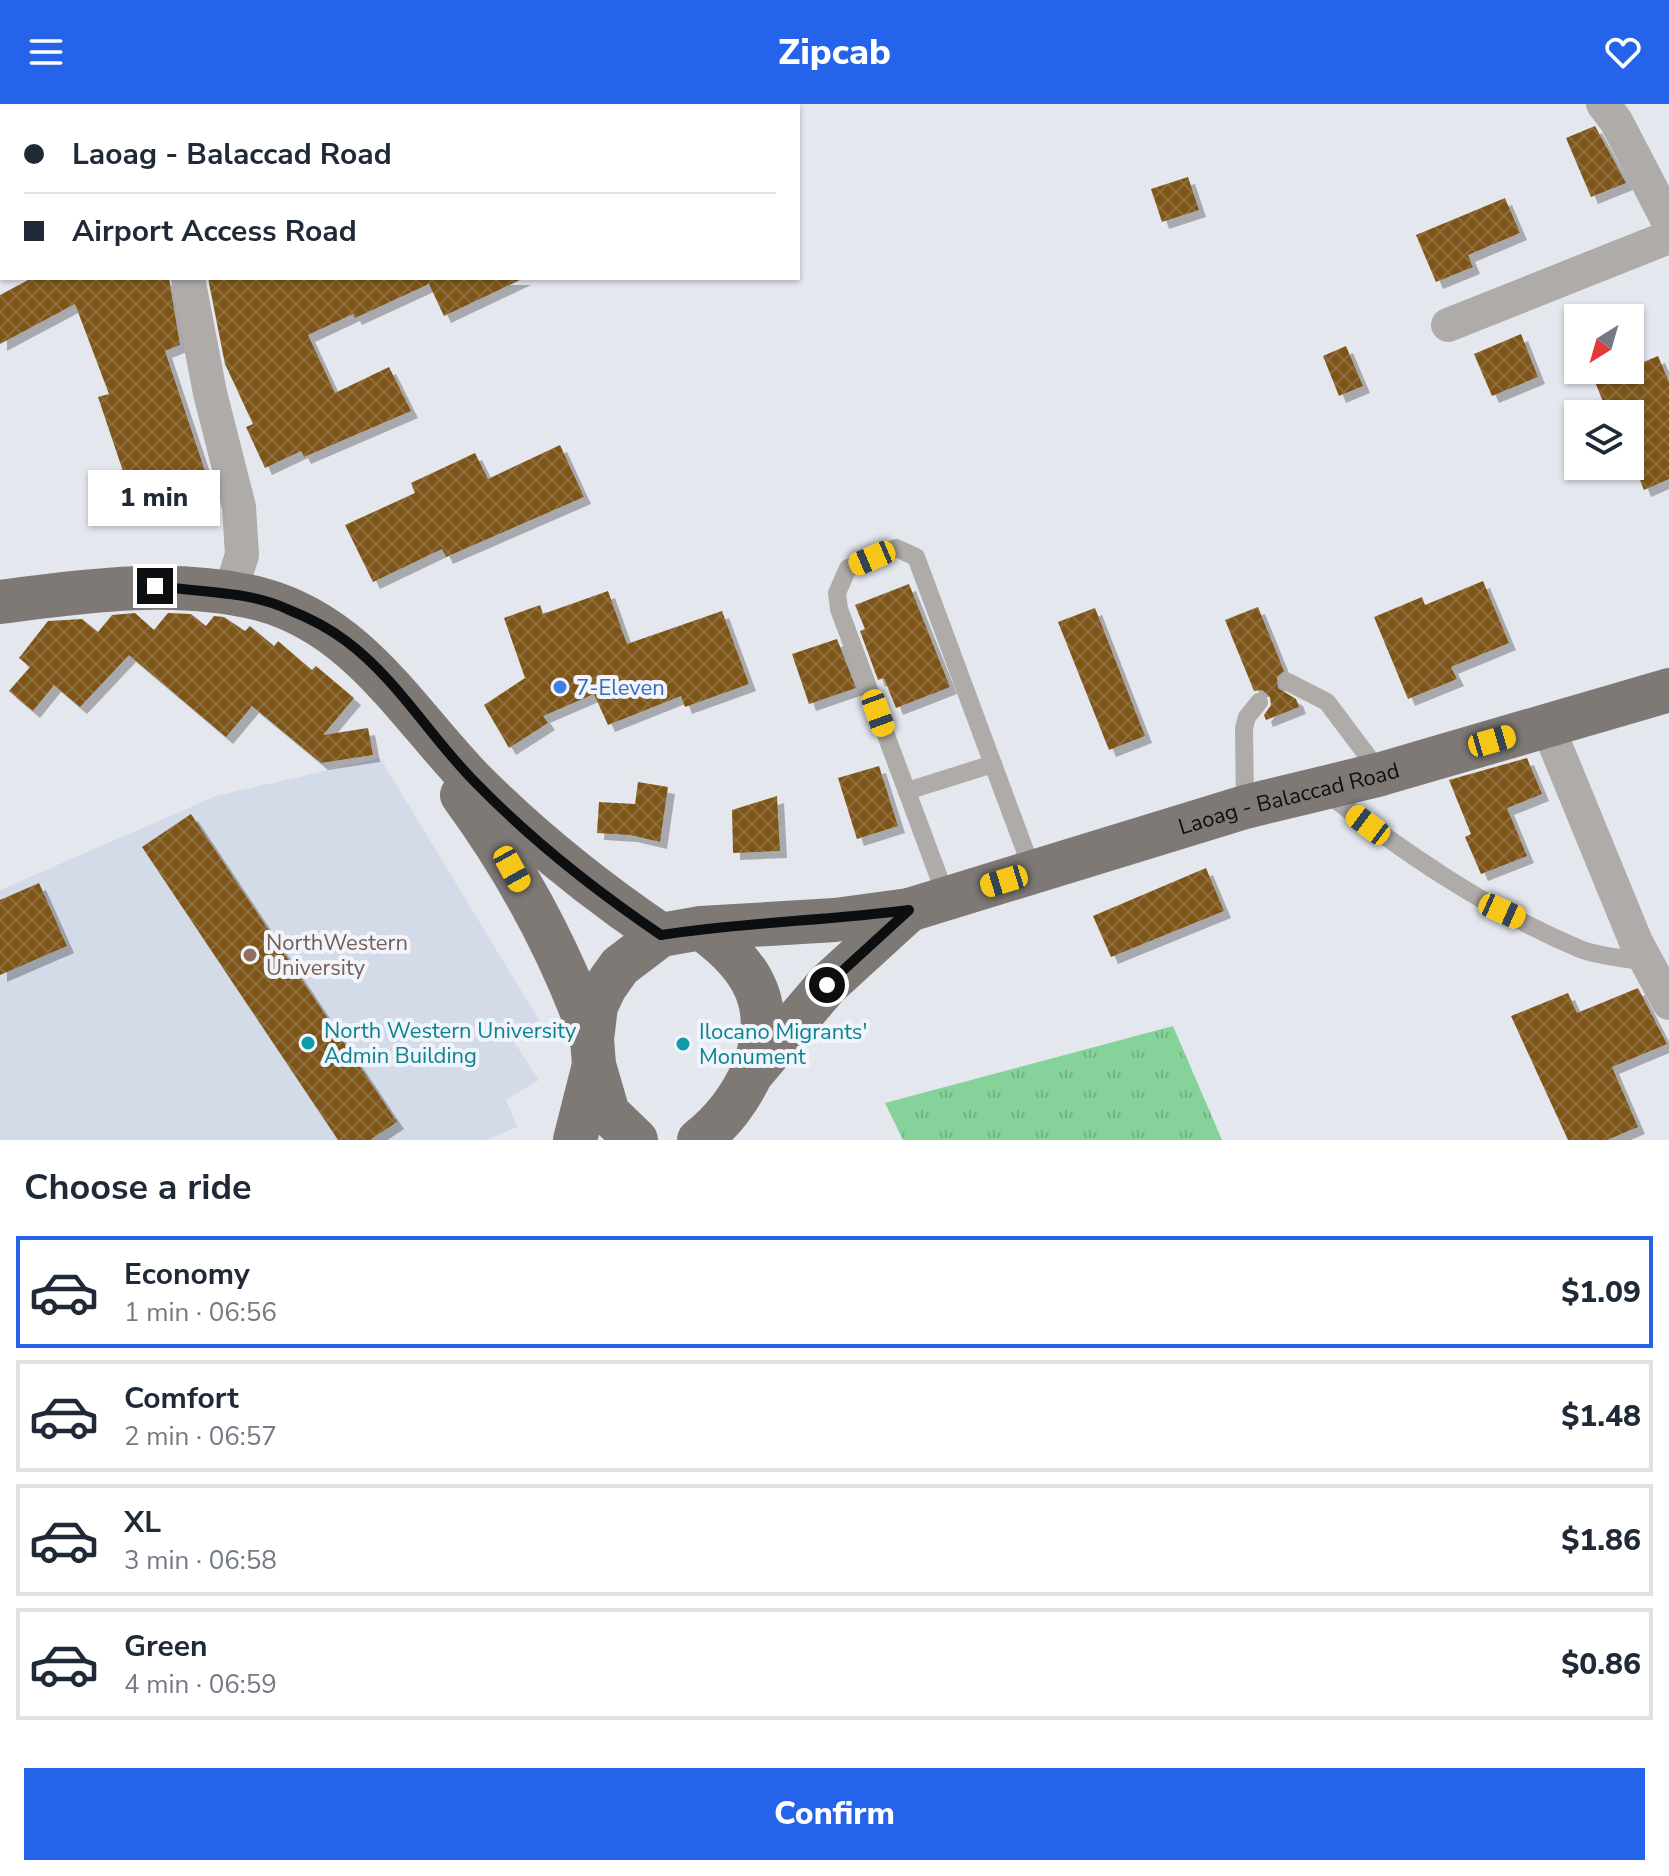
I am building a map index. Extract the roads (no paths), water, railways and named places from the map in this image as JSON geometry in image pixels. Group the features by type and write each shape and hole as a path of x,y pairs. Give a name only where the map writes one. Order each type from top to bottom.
{"main road":[{"path":"0,602 155,586 257,599 285,607 346,640 472,779 548,852 609,900 681,932 725,946 754,984 761,1011 753,1072"},
{"name":"Laoag - Balaccad Road","path":"681,932 835,920 928,904 1245,807 1381,774 1669,690"},
{"path":"422,722 453,783 531,903 572,985 608,1113 636,1140"},
{"name":"Laoag - Balaccad Road","path":"699,1140 730,1108 749,1084 753,1072 827,985 928,904"},
{"path":"575,1140 593,1052 596,1006 605,987 620,966 681,932"}],"street":[{"path":"1603,104 1624,135 1669,223"},
{"path":"1448,325 1669,237"},
{"path":"188,280 210,393 239,507 242,555 229,596"},
{"path":"1547,725 1647,962 1669,1003"}],"lane":[{"path":"928,904 907,791 837,593 848,568 896,548 916,557 1033,872"},
{"path":"1288,682 1327,702 1381,774"},
{"path":"1245,807 1244,728 1247,717 1259,702"},
{"path":"907,791 993,764"},
{"path":"1320,788 1368,825 1502,911 1583,950 1647,962"}],"place":[{"name":"7-Eleven","path":"560,687"},
{"name":"NorthWestern University","path":"250,955"},
{"name":"North Western University Admin Building","path":"308,1043"},
{"name":"Ilocano Migrants' Monument","path":"683,1044"}]}
